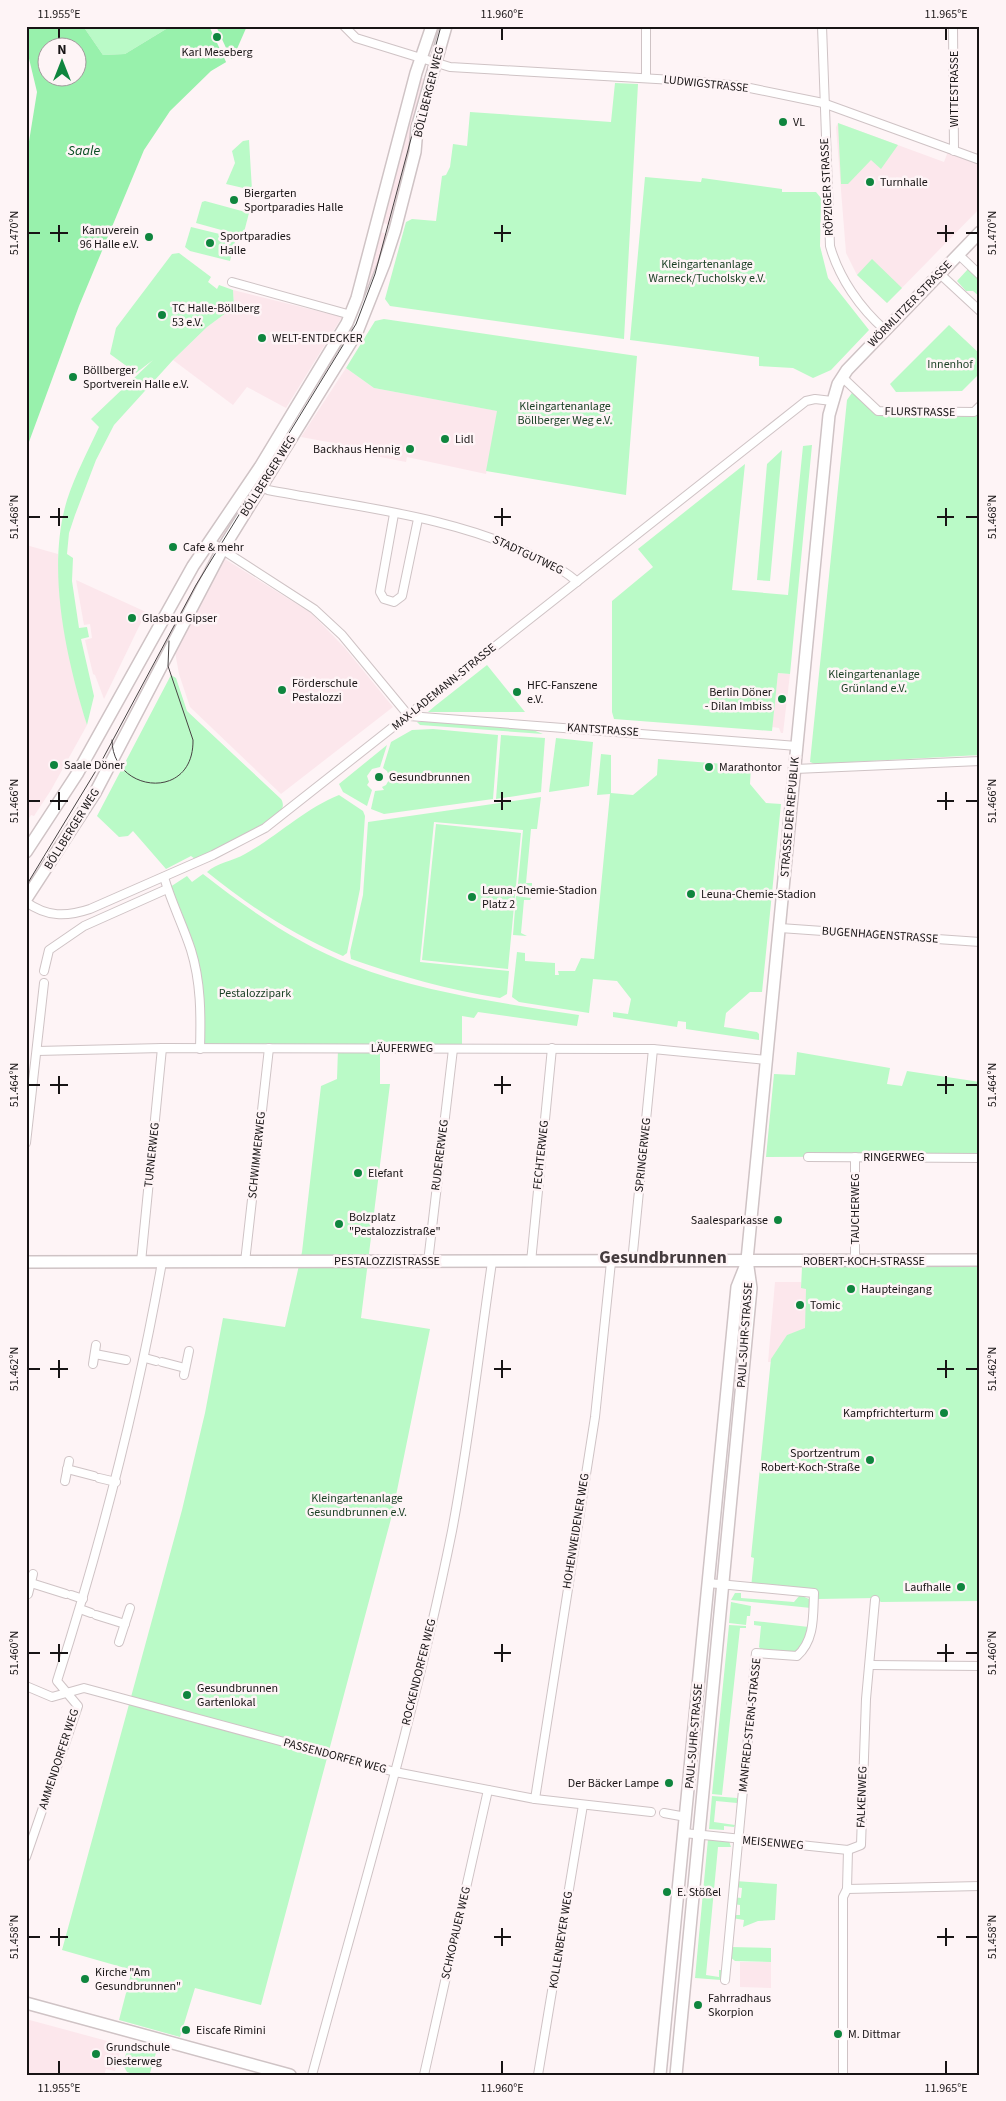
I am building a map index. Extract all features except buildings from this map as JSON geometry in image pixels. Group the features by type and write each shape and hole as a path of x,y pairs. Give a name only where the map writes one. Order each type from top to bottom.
{"street":[{"name":"LUDWIGSTRASSE","path":"344,26 356,38 450,66 646,78 740,86 823,103 980,160"},
{"name":"BÖLLBERGER WEG","path":"26,852 77,774 209,541 260,467 351,315 416,73 423,58 432,26"},
{"name":"BÖLLBERGER WEG","path":"26,900 95,793 222,550 357,332 368,308 395,230 415,152 417,128 446,26"},
{"path":"646,26 646,78"},
{"name":"RÖPZIGER STRASSE","path":"822,26 823,103 830,246 835,265 845,283 884,330"},
{"name":"WITTESTRASSE","path":"953,26 954,151"},
{"name":"WÖRMLITZER STRASSE","path":"842,377 884,330 980,232"},
{"path":"958,254 980,275"},
{"path":"940,274 980,311"},
{"path":"232,282 351,315"},
{"name":"STRASSE DER REPUBLIK","path":"747,1260 832,401 842,377"},
{"name":"FLURSTRASSE","path":"842,377 878,411 974,412 980,406"},
{"name":"MAX-LADEMANN-STRASSE","path":"26,900 41,911 55,915 70,915 90,909 164,877 265,828 806,401 815,399 832,401"},
{"name":"STADTGUTWEG","path":"262,486 268,490 460,528 507,543 560,570 577,582"},
{"path":"394,514 380,592 384,599 394,602 402,596 418,519"},
{"path":"209,541 314,608 342,635 409,716"},
{"name":"KANTSTRASSE","path":"409,716 797,746"},
{"path":"795,769 980,761"},
{"path":"164,877 182,922 196,968 201,1009 200,1049"},
{"path":"44,972 49,950 84,926 168,889"},
{"name":"BUGENHAGENSTRASSE","path":"780,928 980,942"},
{"path":"26,1143 44,983"},
{"name":"LÄUFERWEG","path":"37,1051 162,1048 653,1049 767,1060"},
{"name":"TURNERWEG","path":"141,1262 162,1048"},
{"name":"SCHWIMMERWEG","path":"245,1262 269,1048"},
{"name":"FECHTERWEG","path":"531,1262 552,1048"},
{"name":"RUDERERWEG","path":"428,1262 453,1049"},
{"name":"SPRINGERWEG","path":"632,1262 653,1049"},
{"name":"RINGERWEG","path":"808,1157 980,1158"},
{"name":"TAUCHERWEG","path":"855,1157 855,1261"},
{"name":"PESTALOZZISTRASSE","path":"26,1262 632,1262 747,1260"},
{"name":"ROBERT-KOCH-STRASSE","path":"747,1260 980,1260"},
{"name":"PAUL-SUHR-STRASSE","path":"660,2075 738,1287 747,1260"},
{"name":"PAUL-SUHR-STRASSE","path":"676,2075 751,1288 747,1260"},
{"name":"AMMENDORFER WEG","path":"26,1857 78,1706 57,1681 83,1599 116,1482 144,1361 162,1262"},
{"name":"ROCKENDORFER WEG","path":"312,2075 395,1772 452,1530 492,1262"},
{"name":"HOHENWEIDENER WEG","path":"535,1799 595,1417 611,1262"},
{"path":"93,1364 96,1345"},
{"path":"94,1354 129,1361 159,1362 185,1371 189,1351"},
{"path":"65,1480 68,1465 97,1477 116,1482"},
{"path":"28,1594 33,1574"},
{"path":"31,1583 83,1599"},
{"name":"MANFRED-STERN-STRASSE","path":"708,1583 814,1593 811,1636 806,1648 797,1656 756,1653 725,1980"},
{"name":"FALKENWEG","path":"848,1850 860,1845 866,1699 871,1665 875,1600"},
{"path":"119,1642 130,1608"},
{"path":"80,1609 125,1624"},
{"path":"871,1665 980,1666"},
{"name":"PASSENDORFER WEG","path":"26,1686 52,1697 84,1688 395,1772 535,1799 651,1812"},
{"name":"SCHKOPAUER WEG","path":"424,2075 488,1790"},
{"name":"KOLLENBEYER WEG","path":"538,2075 583,1805"},
{"path":"664,1813 686,1816"},
{"path":"684,1833 698,1834"},
{"name":"MEISENWEG","path":"698,1834 848,1850"},
{"path":"843,2075 843,1897 848,1890 848,1850"},
{"path":"848,1890 980,1886"},
{"path":"26,2002 290,2075"}],"shaded area":[{"path":"419,77 425,79 414,144 407,160 390,225 383,223 400,158 397,157"},
{"path":"838,123 944,162 949,149 980,160 980,208 887,303 857,275 846,253 836,127"},
{"path":"377,231 391,235 359,322 222,539 221,535 343,335"},
{"name":"WELT-ENTDECKER","path":"233,290 342,317 286,408 247,387 233,405 173,360 207,327 234,307"},
{"path":"346,368 374,388 498,411 486,474 407,457 406,462 365,454 366,449 301,437"},
{"path":"26,545 58,554 64,624 72,669 87,725 51,790 34,816 31,815 26,823"},
{"name":"Förderschule Pestalozzi","path":"225,559 311,613 344,647 393,707 281,794 190,707 179,674 175,652 215,573"},
{"path":"76,580 146,612 104,699 93,674 85,640 92,638 90,624 84,625"},
{"path":"778,673 790,674 783,733 781,733 779,728 772,727"},
{"path":"775,1282 801,1282 802,1288 806,1288 806,1319 805,1329 787,1335 771,1362 768,1362"},
{"path":"740,1962 771,1962 771,1988 740,1987"},
{"name":"Grundschule Diesterweg","path":"26,2019 122,2045 115,2071 106,2069 104,2075 26,2075"}],"green space":[{"path":"83,26 171,26 125,54 103,55"},
{"path":"615,83 638,84 624,339 390,306 385,299 406,222 412,219 436,221 442,176 446,175 450,167 453,144 467,146 470,112 611,122"},
{"path":"838,123 898,145 881,169 871,160 848,184 841,184"},
{"path":"249,140 252,190 226,184 235,163 232,151 243,141"},
{"name":"Kleingartenanlage Warneck/Tucholsky e.V.","path":"645,177 701,182 702,178 782,189 782,192 816,192 821,198 820,246 828,278 869,330 831,370 813,378 793,368 759,366 759,357 630,340"},
{"path":"205,201 249,213 243,236 196,223 202,202"},
{"name":"Sportparadies Halle","path":"191,227 236,238 230,261 190,251 185,247"},
{"path":"179,253 211,277 208,282 217,289 219,285 233,290 234,307 207,327 173,360 114,425 96,460 75,515 69,533 67,554 73,558 72,581 79,628 87,627 89,637 81,639 94,696 87,725 72,671 61,613 58,555 61,527 70,491 99,427 91,419 153,360 136,373 110,354 116,328 172,254"},
{"path":"872,259 902,288 887,303 857,275"},
{"path":"968,269 980,280 980,297 973,291 966,291 957,281"},
{"name":"Kleingartenanlage Böllberger Weg e.V.","path":"384,319 637,356 626,495 486,471 497,411 374,388 346,368 375,321"},
{"name":"Innenhof","path":"949,325 980,354 980,373 962,391 896,392 890,384"},
{"name":"Kleingartenanlage Grünland e.V.","path":"854,390 876,415 980,416 980,755 815,764 810,762 847,400"},
{"path":"812,445 790,674 778,673 772,731 614,719 612,712 612,601 653,567 638,549 745,464 732,590 788,595 803,446"},
{"path":"782,450 770,581 757,580 767,464"},
{"path":"487,665 525,712 428,712 435,706"},
{"path":"171,675 176,678 187,711 281,799 283,806 267,823 244,836 195,859 191,856 166,869 133,831 128,836 119,837 97,816"},
{"path":"435,721 533,730 543,734 420,725 417,722"},
{"path":"433,729 498,735 493,799 384,814 371,809 375,791 384,790 382,787 386,785 390,778 387,771 383,768 391,742 412,730"},
{"path":"501,735 545,738 541,792 496,799"},
{"path":"556,738 593,742 589,786 549,792"},
{"path":"387,745 380,767 372,769 367,776 369,782 367,785 372,790 367,806 343,792 339,784"},
{"name":"Leuna-Chemie-Stadion","path":"601,754 611,755 611,793 633,795 657,775 658,759 751,766 750,784 766,803 781,804 762,992 750,992 726,1013 724,1027 757,1032 759,1040 686,1029 686,1022 678,1021 677,1027 613,1017 613,1012 628,1014 631,999 617,981 593,979 589,1013 519,1002 512,997 517,952 525,953 525,961 555,963 555,975 559,975 558,971 575,971 581,958 594,959 610,794 597,795"},
{"path":"339,795 363,811 365,816 360,889 347,953 343,956 307,939 272,919 239,897 207,872 215,866 245,854 314,808"},
{"path":"541,797 537,829 531,829 526,883 532,883 532,886 518,884 523,830 434,822 420,962 509,971 507,994 500,998 443,987 351,959 350,952 363,895 368,822"},
{"name":"Leuna-Chemie-Stadion Platz 2","path":"436,824 521,833 508,969 422,960"},
{"path":"203,874 274,925 312,947 352,965 380,975 436,990 579,1015 577,1026 478,1012 474,1018 462,1016 462,1048 380,1048 380,1084 390,1084 361,1318 430,1329 392,1515 261,2005 195,1988 180,2037 119,2020 132,1970 62,1950 182,1510 205,1413 223,1318 285,1327 302,1252 321,1086 337,1079 338,1049 200,1049 196,968 167,889 187,876 192,882"},
{"path":"516,896 531,898 530,900 524,900 521,933 527,936 513,935"},
{"path":"797,1052 890,1068 887,1084 902,1086 907,1071 980,1082 980,1156 766,1157 774,1074 795,1075"},
{"name":"Sportzentrum Robert-Koch-Straße","path":"882,1265 980,1266 980,1601 881,1602 875,1598 818,1599 818,1593 751,1588 754,1558 751,1557 771,1359 787,1335 805,1328 806,1289 801,1288 802,1267"},
{"path":"735,1593 741,1593 741,1598 794,1602 800,1595 809,1599 811,1608 731,1600"},
{"path":"731,1602 751,1606 750,1616 747,1616 746,1625 729,1623"},
{"path":"754,1621 809,1627 808,1637 798,1653 762,1651 759,1647 761,1626 754,1625"},
{"path":"729,1625 746,1626 746,1628 740,1628 722,1795 712,1794"},
{"path":"712,1796 737,1798 737,1803 716,1801 714,1822 735,1825 734,1827 724,1826 724,1830 709,1829"},
{"path":"708,1839 729,1841 731,1847 718,1847 706,1975 719,1977 719,1970 722,1970 721,1980 695,1978"},
{"path":"735,1881 777,1884 775,1920 758,1921 743,1927 744,1920 732,1918 732,1915 740,1915 740,1905 733,1904 733,1897 741,1898 742,1888 735,1887"},
{"path":"730,1947 771,1948 771,1962 735,1961 730,1957"},
{"path":"128,2046 156,2053 150,2073 135,2075 127,2072 123,2065"}],"water":[{"name":"Saale","path":"26,26 83,26 103,55 125,54 171,26 247,26 233,58 211,71 170,111 144,150 79,306 26,450 26,160 37,92 26,46"}],"pier":[{"path":"209,26 216,26 232,61 227,64"}],"tram line":[{"path":"26,886 100,764 196,585 356,324 375,274 441,26"},
{"path":"112,740 116,758 125,771 138,780 153,783 168,781 181,774 190,760 193,740 168,666 169,641"}],"place":[{"name":"Karl Meseberg","path":"217,37"},
{"name":"VL","path":"783,122"},
{"name":"Turnhalle","path":"870,182"},
{"name":"Biergarten Sportparadies Halle","path":"234,200"},
{"name":"Kanuverein 96 Halle e.V.","path":"149,237"},
{"name":"Sportparadies Halle","path":"210,243"},
{"name":"TC Halle-Böllberg 53 e.V.","path":"162,315"},
{"name":"WELT-ENTDECKER","path":"262,338"},
{"name":"Böllberger Sportverein Halle e.V.","path":"73,377"},
{"name":"Lidl","path":"445,439"},
{"name":"Backhaus Hennig","path":"410,449"},
{"name":"Cafe & mehr","path":"173,547"},
{"name":"Glasbau Gipser","path":"132,618"},
{"name":"Förderschule Pestalozzi","path":"282,690"},
{"name":"HFC-Fanszene e.V.","path":"517,692"},
{"name":"Berlin Döner - Dilan Imbiss","path":"782,699"},
{"name":"Saale Döner","path":"54,765"},
{"name":"Marathontor","path":"709,767"},
{"name":"Gesundbrunnen","path":"379,777"},
{"name":"Leuna-Chemie-Stadion","path":"691,894"},
{"name":"Leuna-Chemie-Stadion Platz 2","path":"472,897"},
{"name":"Elefant","path":"358,1173"},
{"name":"Saalesparkasse","path":"778,1220"},
{"name":"Bolzplatz \"Pestalozzistraße\"","path":"339,1224"},
{"name":"Haupteingang","path":"851,1289"},
{"name":"Tomic","path":"800,1305"},
{"name":"Kampfrichterturm","path":"944,1413"},
{"name":"Sportzentrum Robert-Koch-Straße","path":"870,1460"},
{"name":"Laufhalle","path":"961,1587"},
{"name":"Gesundbrunnen Gartenlokal","path":"187,1695"},
{"name":"Der Bäcker Lampe","path":"669,1783"},
{"name":"E. Stößel","path":"667,1892"},
{"name":"Kirche \"Am Gesundbrunnen\"","path":"85,1979"},
{"name":"Fahrradhaus Skorpion","path":"698,2005"},
{"name":"Eiscafe Rimini","path":"186,2030"},
{"name":"M. Dittmar","path":"838,2034"},
{"name":"Grundschule Diesterweg","path":"96,2054"}],"district":[{"name":"Gesundbrunnen","path":"663,1257"}],"park label":[{"name":"Pestalozzipark","path":"255,993"},
{"name":"Kleingartenanlage Gesundbrunnen e.V.","path":"357,1505"}]}
